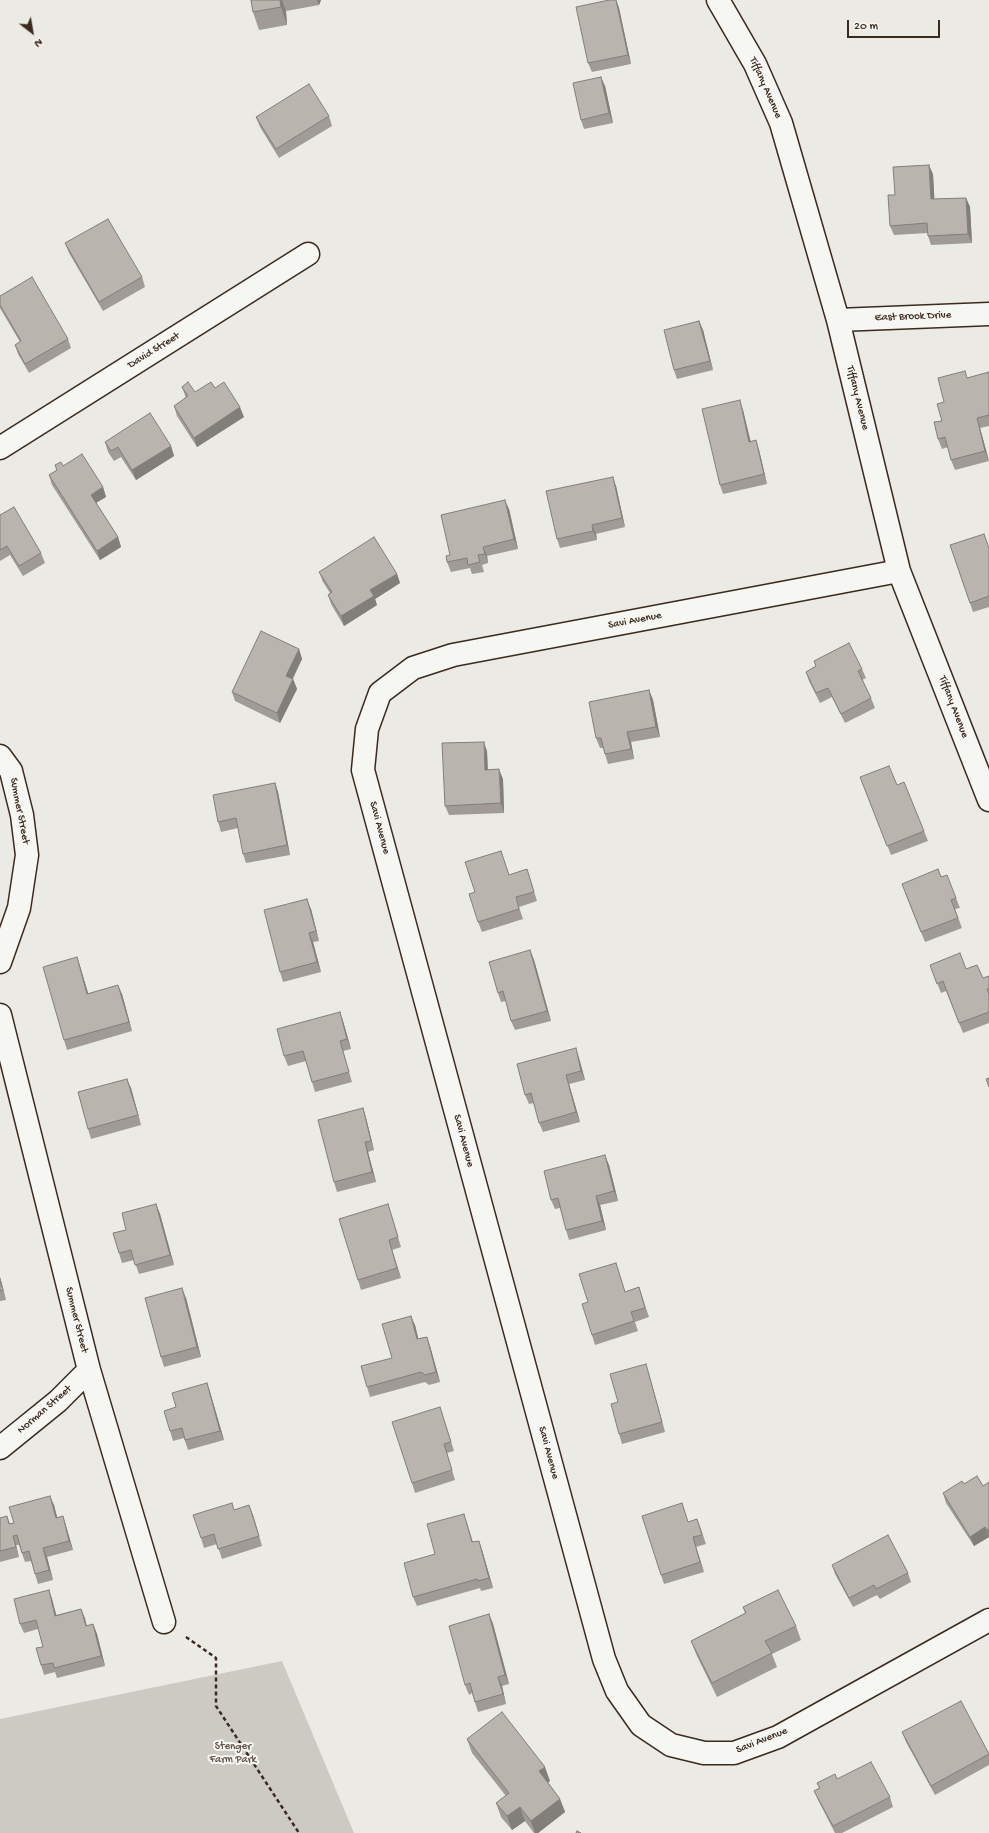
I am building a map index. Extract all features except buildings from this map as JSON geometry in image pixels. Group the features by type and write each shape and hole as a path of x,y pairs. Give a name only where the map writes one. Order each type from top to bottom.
{"street":[{"name":"Tiffany Avenue","path":"718,0 755,64 781,123 838,320 899,571 985,778 989,800"},
{"name":"David Street","path":"0,448 308,254"},
{"name":"East Brook Drive","path":"838,320 989,314"},
{"name":"Savi Avenue","path":"899,571 453,655 413,668 380,693 367,729 363,770 604,1659 617,1691 641,1725 671,1745 704,1753 734,1753 778,1737 989,1620"},
{"name":"Summer Street","path":"0,756 11,771 22,815 27,855 19,908 0,962"},
{"name":"Summer Street","path":"0,1016 89,1370 164,1622"},
{"name":"Norman Street","path":"0,1448 58,1401 89,1370"}],"path":[{"path":"164,1622 216,1658 216,1706 299,1833"}],"green space":[{"name":"Stenger Farm Park","path":"282,1661 354,1833 0,1833 0,1719"}]}
